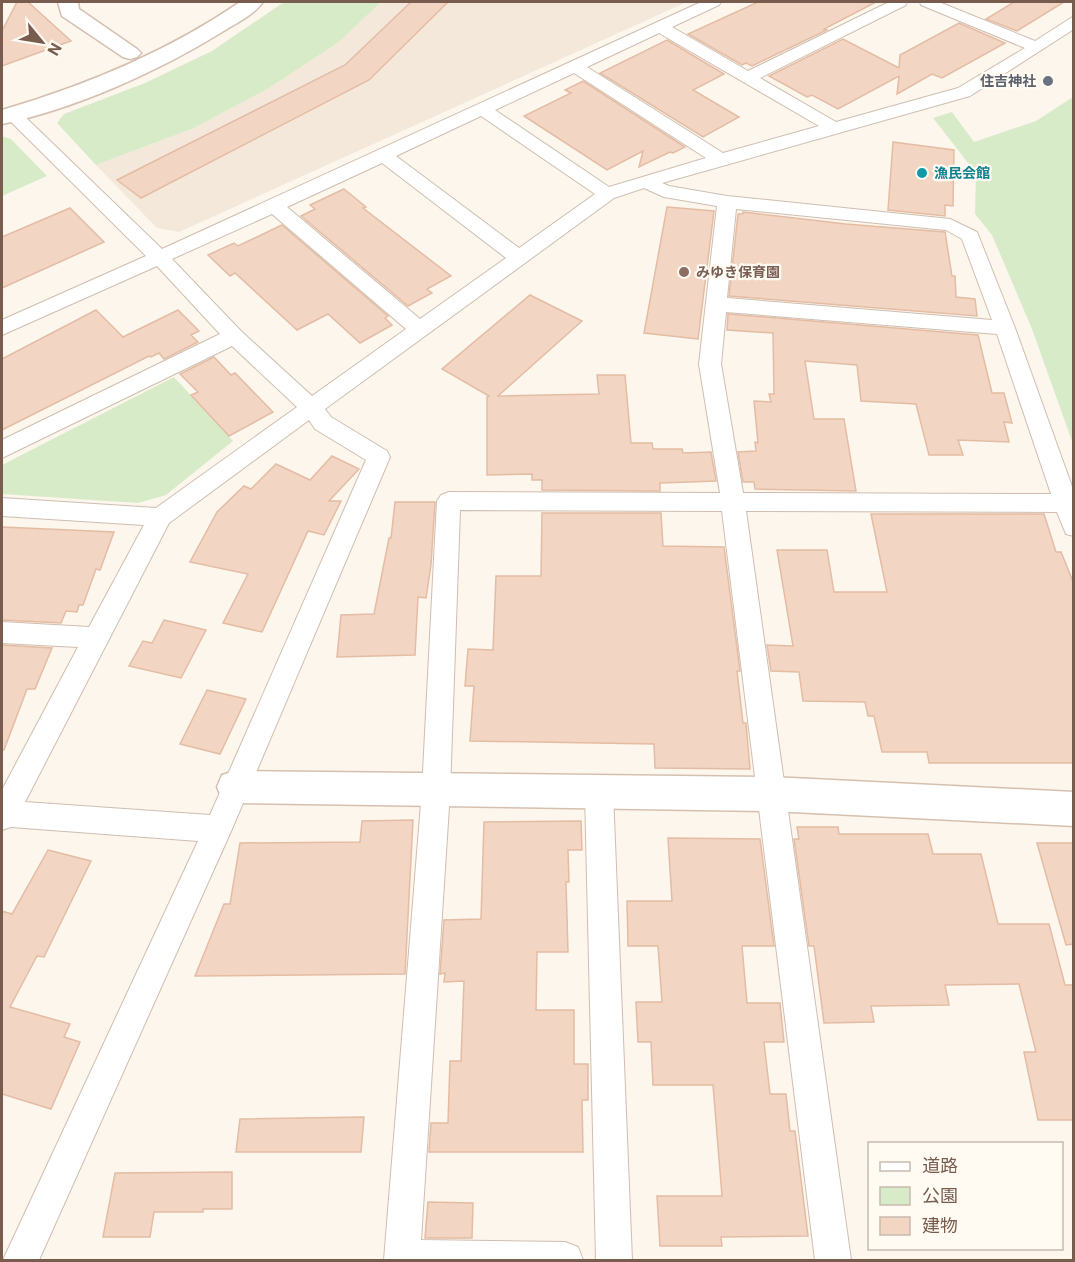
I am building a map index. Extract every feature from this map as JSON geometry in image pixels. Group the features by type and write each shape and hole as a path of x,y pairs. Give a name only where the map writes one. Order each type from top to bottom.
{"street":[{"path":"68,2 69,12 130,53"},
{"path":"4,108 130,53 172,32 222,2"},
{"path":"4,108 95,86 149,63 200,36 253,2"},
{"path":"2,328 274,206 712,2"},
{"path":"749,77 900,2"},
{"path":"927,2 1037,47"},
{"path":"218,829 2,815 160,517 607,194 720,159 964,92 1074,21"},
{"path":"659,26 834,128"},
{"path":"574,66 720,159"},
{"path":"4,108 159,257 234,336 312,408 323,423 380,457 218,829 21,1260"},
{"path":"482,109 607,194"},
{"path":"383,155 519,258"},
{"path":"565,1260 403,1259 436,791 449,501 733,501 1069,515 1005,328 970,236 950,225 727,202 664,191 646,182"},
{"path":"727,202 710,364 733,501 833,1260"},
{"path":"274,206 419,329"},
{"path":"716,304 1005,328"},
{"path":"2,450 234,336"},
{"path":"2,507 160,517"},
{"path":"2,632 96,638"},
{"path":"235,787 772,794 1074,808"},
{"path":"599,793 614,1260"}],"shaded area":[{"path":"381,2 687,2 179,232 157,228 96,165 194,128 269,88 339,42"}],"green space":[{"path":"284,2 381,2 339,42 269,88 194,128 96,165 57,123 64,114 145,83 212,51"},
{"path":"1073,97 1073,444 1032,329 992,235 975,214 976,173 933,118 952,112 974,142 1036,121"},
{"path":"2,136 11,139 47,176 2,196"},
{"path":"174,377 233,441 166,495 138,503 2,494 2,465"}],"building":[{"path":"17,2 28,2 71,41 2,66 2,31"},
{"path":"411,2 448,2 369,80 141,198 117,180 345,65"},
{"path":"758,2 876,2 824,29 827,30 752,66 746,63 742,65 688,34"},
{"path":"1014,2 1064,2 1017,31 986,19"},
{"path":"959,23 1005,43 942,78 932,74 897,94 899,76 838,109 812,95 807,97 769,76 843,39 899,68 900,55"},
{"path":"667,40 724,74 693,90 739,117 703,137 600,73"},
{"path":"583,81 685,147 639,167 643,151 607,170 524,116 571,93 565,90"},
{"name":"漁民会館","path":"893,142 954,150 953,206 945,205 945,216 888,210"},
{"path":"344,189 366,207 363,208 451,276 427,289 432,293 408,306 301,216 315,209 310,205"},
{"path":"667,207 714,211 698,339 644,333"},
{"path":"70,208 104,242 2,288 2,237"},
{"path":"743,212 945,232 952,276 955,276 956,297 975,299 977,316 729,296 738,214 743,214"},
{"path":"282,225 388,316 385,318 392,325 360,343 328,314 297,330 235,273 230,276 208,255 234,243 238,246"},
{"path":"530,295 582,321 498,396 599,394 597,375 625,375 631,443 652,443 653,449 682,449 683,453 711,452 716,481 660,483 660,491 542,490 542,480 532,480 532,474 487,475 487,397 489,396 442,369"},
{"path":"96,310 123,337 178,310 199,331 191,335 198,342 164,359 159,353 149,356 2,430 2,359"},
{"path":"728,314 978,335 992,393 1004,393 1012,423 1004,422 1009,442 958,440 963,455 929,455 916,404 861,401 857,365 805,361 814,419 844,419 856,491 755,489 754,482 743,482 738,452 756,451 755,442 758,443 754,401 771,402 769,394 774,394 773,333 727,330"},
{"path":"214,357 231,375 235,373 273,412 229,436 191,395 198,392 180,374"},
{"path":"332,456 359,469 329,501 341,501 324,535 308,531 262,632 223,623 248,574 190,562 217,512 244,486 251,489 276,464 310,480"},
{"path":"395,502 435,502 431,565 426,598 418,597 415,655 337,657 341,615 374,614 389,538 391,538"},
{"path":"542,513 661,513 663,546 724,547 750,769 655,768 654,744 470,741 474,686 465,686 468,649 493,650 496,576 541,576"},
{"path":"871,514 1044,514 1056,552 1061,552 1074,584 1074,763 929,763 927,752 882,752 874,716 868,716 865,702 803,701 799,672 771,671 767,645 793,646 777,550 827,550 834,592 887,592"},
{"path":"2,527 114,532 100,570 96,569 83,605 79,605 77,612 66,611 61,623 2,620"},
{"path":"164,620 206,630 181,678 129,666 143,641 152,643"},
{"path":"2,645 52,648 35,689 27,689 4,750 2,750"},
{"path":"207,690 246,699 220,754 180,744"},
{"path":"413,820 405,974 195,976 224,904 230,904 240,843 360,842 362,821"},
{"path":"581,821 582,850 568,850 569,882 566,882 568,952 537,952 536,1010 574,1010 574,1064 588,1064 588,1100 582,1100 583,1152 429,1152 431,1123 448,1123 450,1061 461,1061 464,981 444,982 445,973 440,974 444,920 481,919 484,822"},
{"path":"797,827 838,827 839,834 928,834 933,854 981,854 998,924 1049,924 1065,985 1074,985 1074,1120 1038,1120 1024,1052 1036,1052 1019,984 945,985 949,1005 871,1006 874,1022 824,1023 814,946 809,946 794,839 799,839"},
{"path":"668,838 760,839 774,946 742,946 747,1003 780,1003 784,1042 764,1042 770,1094 786,1094 790,1131 795,1131 808,1236 721,1237 722,1246 660,1246 657,1196 722,1196 713,1085 653,1085 651,1042 638,1042 636,1002 662,1002 658,946 628,946 627,901 672,901"},
{"path":"1037,843 1074,843 1074,944 1066,945"},
{"path":"48,850 91,861 44,957 37,956 10,1007 70,1024 64,1037 80,1042 51,1109 2,1094 2,911 12,914"},
{"path":"364,1117 361,1152 236,1152 240,1119"},
{"path":"232,1172 232,1209 203,1209 203,1212 154,1212 150,1237 103,1237 115,1173"},
{"path":"428,1202 473,1203 472,1238 425,1238"}],"place":[{"name":"住吉神社","path":"1048,81"},
{"name":"漁民会館","path":"922,173"},
{"name":"みゆき保育園","path":"684,272"}]}
